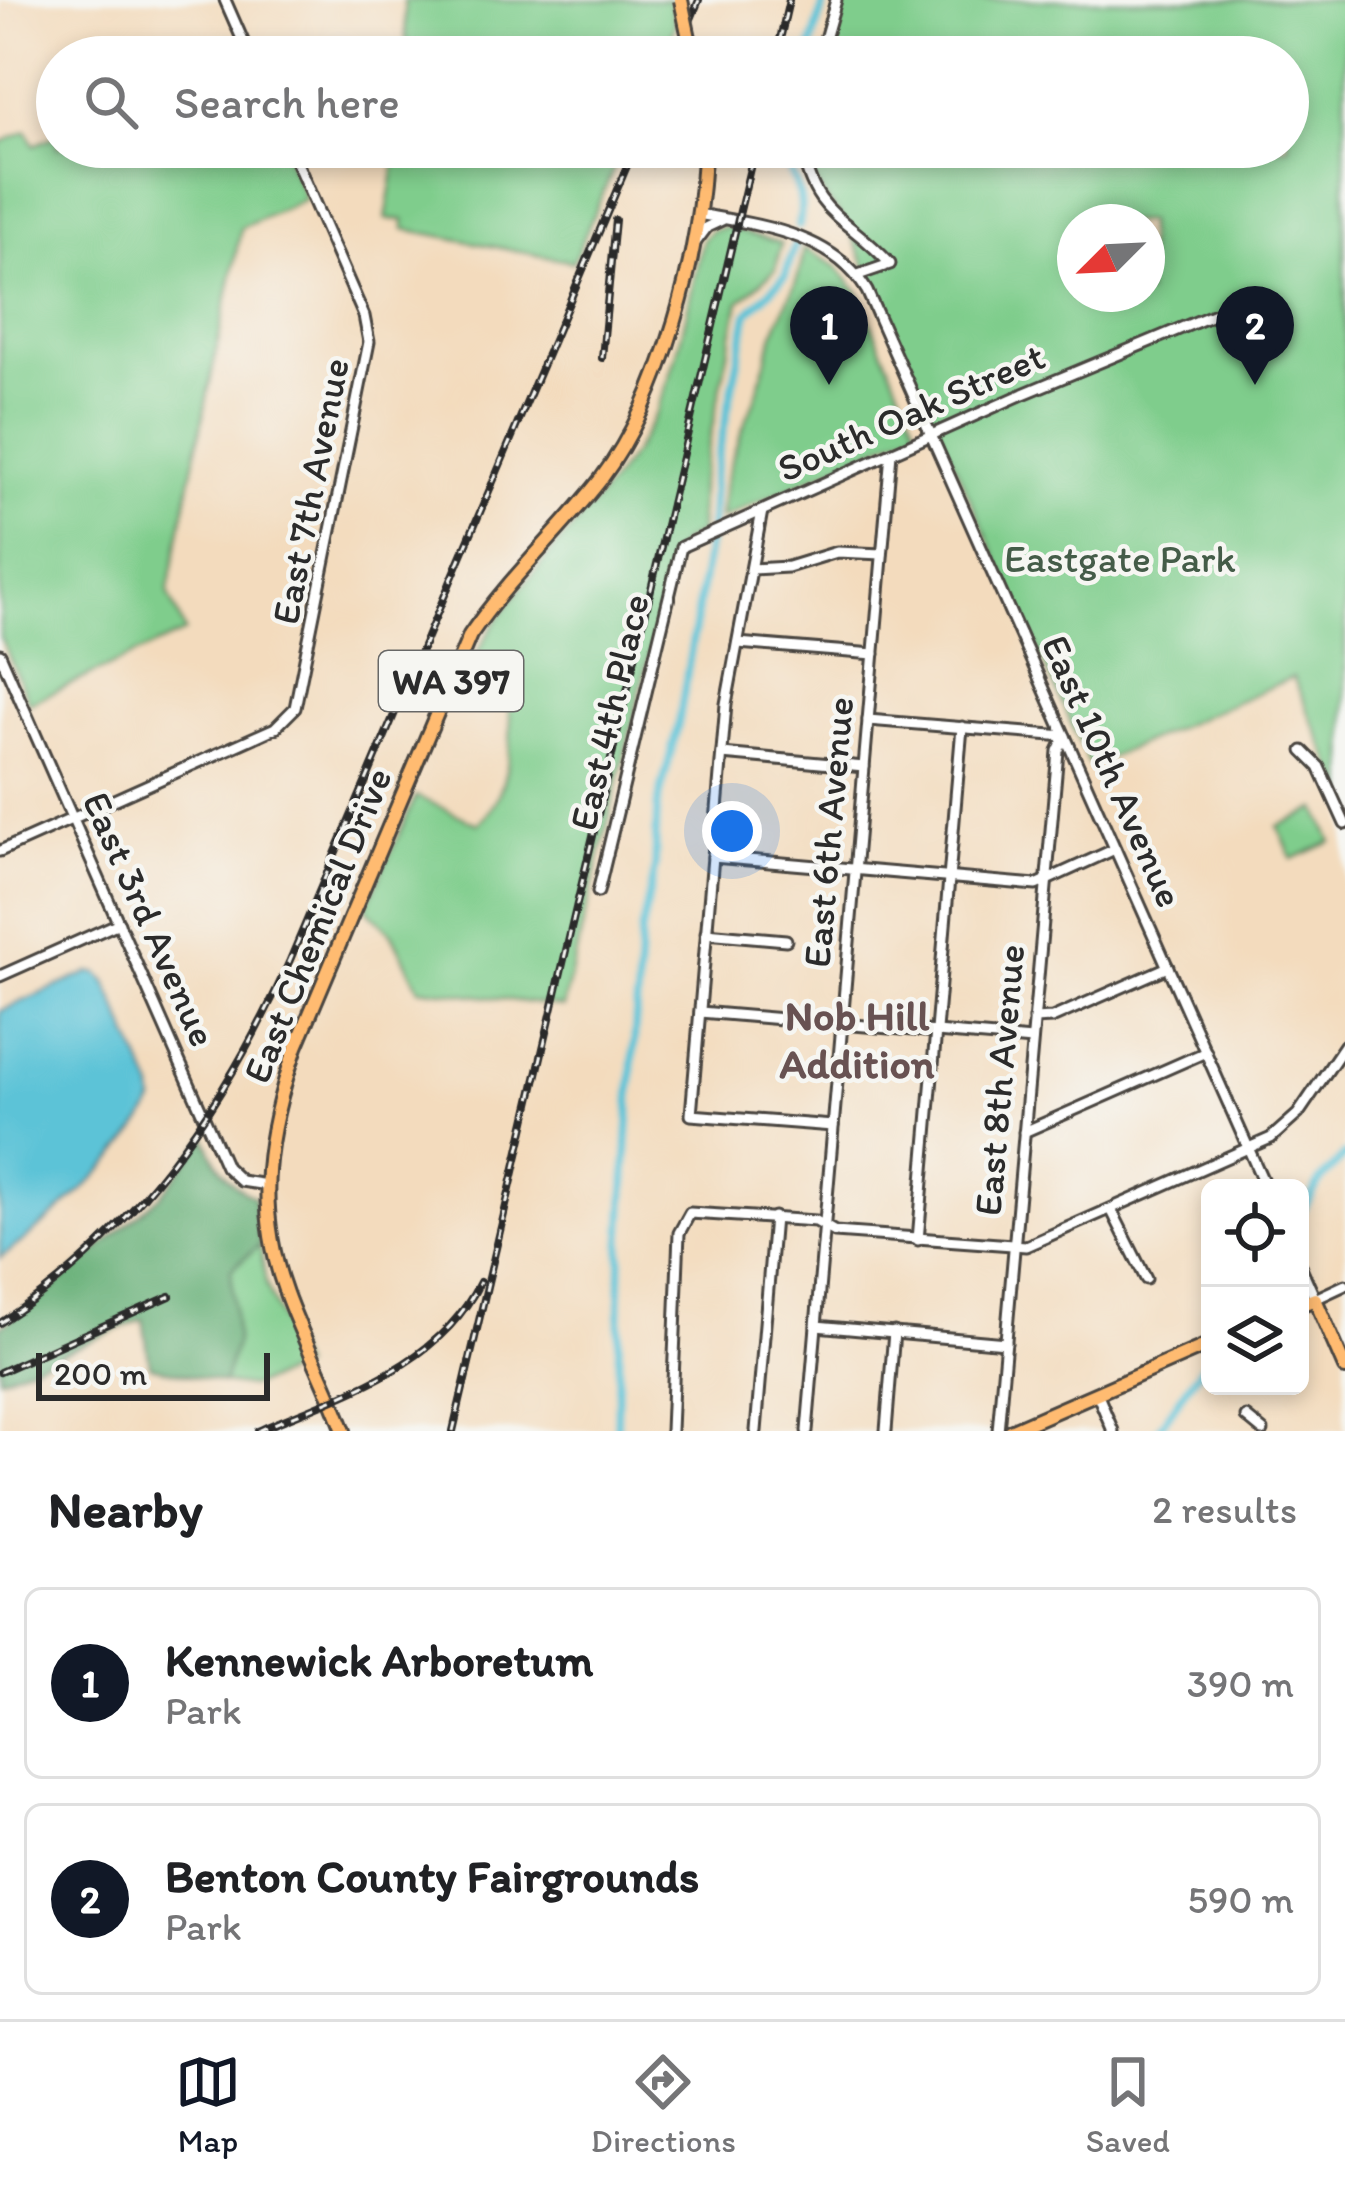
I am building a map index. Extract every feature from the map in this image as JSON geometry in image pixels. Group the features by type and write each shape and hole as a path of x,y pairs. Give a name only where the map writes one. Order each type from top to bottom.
{"main road":[{"path":"681,0 689,36"},
{"name":"East Chemical Drive","path":"344,1431 284,1288 270,1232 266,1185 274,1110 296,1047 470,635 501,590 600,479 632,432 655,383 698,214 702,168"},
{"path":"1309,1301 1315,1299 1345,1368"},
{"path":"1010,1431 1201,1348"}],"street":[{"path":"225,0 241,36"},
{"path":"826,36 836,0"},
{"name":"East 7th Avenue","path":"73,819 275,728 290,716 302,684 369,342 364,316 299,168"},
{"path":"698,214 809,241 858,275 890,264 820,201 806,168"},
{"path":"689,254 707,227 726,219"},
{"name":"East 10th Avenue","path":"858,275 1262,1179"},
{"name":"South Oak Street","path":"681,547 1232,307"},
{"name":"East 6th Avenue","path":"807,1431 891,453"},
{"path":"763,511 722,754 691,1115 833,1126"},
{"name":"East 4th Place","path":"598,892 681,547"},
{"path":"752,569 788,567 837,552 882,554"},
{"path":"738,643 874,654"},
{"name":"East 3rd Avenue","path":"0,653 226,1167 241,1181 266,1185"},
{"path":"868,720 1065,736"},
{"path":"919,1240 962,727"},
{"name":"East 8th Avenue","path":"998,1431 1058,751 1065,736"},
{"path":"1304,751 1319,767 1345,824"},
{"path":"722,754 864,767"},
{"path":"0,850 73,819"},
{"path":"713,857 1036,885 1115,849"},
{"path":"0,976 119,923"},
{"path":"706,933 786,940"},
{"path":"1034,1019 1052,1018 1168,967"},
{"path":"700,1012 1032,1040"},
{"path":"671,1431 680,1233 686,1216 704,1211 774,1217 816,1221 835,1232 1014,1247 1111,1209 1278,1132 1298,1114 1345,1046"},
{"path":"1024,1132 1206,1052"},
{"path":"1111,1209 1146,1279"},
{"path":"756,1431 774,1217"},
{"path":"1309,1285 1315,1299 1345,1286"},
{"path":"816,1325 1006,1343"},
{"path":"886,1431 894,1332"},
{"path":"1097,1393 1113,1431"},
{"path":"1246,1417 1262,1431"}],"green space":[{"path":"404,0 670,0 675,26 671,36 406,36"},
{"name":"Eastgate Park","path":"842,0 1345,0 1345,794 1293,677 1090,766 845,220 825,196 811,168 1309,168 1309,36 832,36"},
{"path":"27,131 36,144 36,168 292,168 305,199 241,228 168,592 185,632 29,703 0,637 0,143"},
{"path":"394,168 614,168 573,262 404,229 404,220 386,219"},
{"path":"725,227 781,243 776,269 739,302 700,484 699,533 681,543 673,555 563,1007 419,988 392,934 366,908 416,796 478,824 497,798 508,763 509,708 505,693 468,672 504,610 640,442 672,370 703,239"},
{"path":"804,248 837,267 857,291 917,429 721,519 732,459 776,328 797,281"},
{"path":"1317,809 1332,842 1292,859 1278,826"},
{"path":"206,1137 224,1173 254,1197 260,1245 231,1269 236,1341 223,1383 150,1366 143,1319 0,1378 0,1327 47,1294 161,1195"},
{"path":"260,1245 266,1284 301,1368 250,1387 223,1383 236,1341 231,1269"}],"water":[{"path":"90,972 106,982 153,1089 154,1103 106,1167 0,1258 0,1011"}],"waterway":[{"path":"814,36 825,0"},
{"path":"789,168 799,192 799,226"},
{"path":"711,527 713,480 748,313 785,276 795,245"},
{"path":"617,1431 621,1250 641,932 655,867 657,807 679,721 709,541"},
{"path":"1309,1200 1345,1155"},
{"path":"1157,1431 1201,1368"}],"railway":[{"path":"684,36 699,0"},
{"path":"781,36 789,0"},
{"path":"0,1323 49,1288 134,1208 172,1163 237,1065 290,960 626,168"},
{"path":"453,1431 750,168"},
{"path":"602,358 615,220"},
{"path":"258,1431 353,1391 413,1357 462,1312 480,1282"},
{"path":"0,1372 170,1296"}],"place":[{"name":"Kennewick Arboretum","path":"829,385"},
{"name":"Benton County Fairgrounds","path":"1255,385"}],"district":[{"name":"Nob Hill Addition","path":"857,1039"}]}
